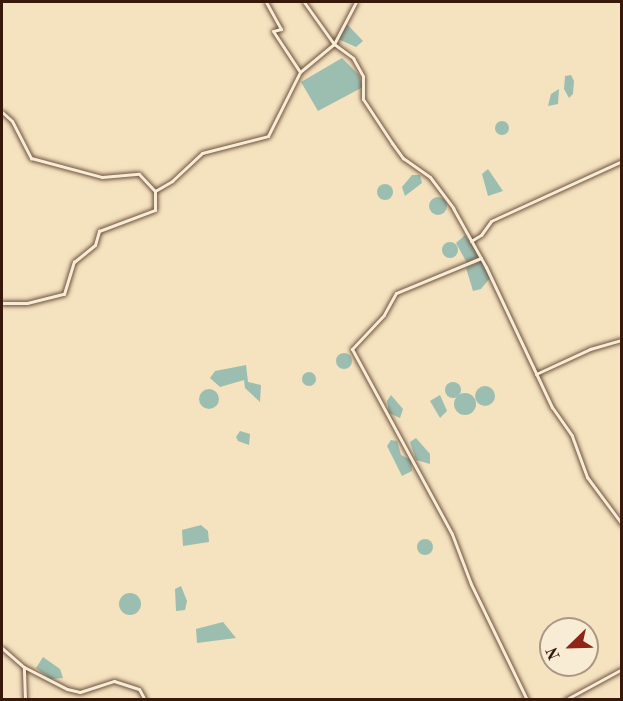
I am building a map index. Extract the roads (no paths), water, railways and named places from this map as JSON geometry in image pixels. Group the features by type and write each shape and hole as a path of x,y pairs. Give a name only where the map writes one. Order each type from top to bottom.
{"street":[{"path":"266,2 281,28 273,31 300,72"},
{"path":"304,2 334,44 353,58 360,69 365,85 363,99 403,158 430,177 482,258 552,407 572,436 587,477 621,524"},
{"path":"155,191 172,181 202,153 268,135 300,72 334,44 356,2"},
{"path":"2,112 12,121 31,158 102,177 139,174 155,191 154,210 99,231 95,246 75,262 64,294 27,303 2,303"},
{"path":"471,241 481,235 491,221 621,161"},
{"path":"482,258 396,293 384,315 352,349 452,534 471,584 527,699"},
{"path":"536,374 590,349 621,340"},
{"path":"2,648 24,667 73,691 80,692 114,681 139,689 146,699"},
{"path":"24,667 25,699"},
{"path":"565,699 621,669"}]}
